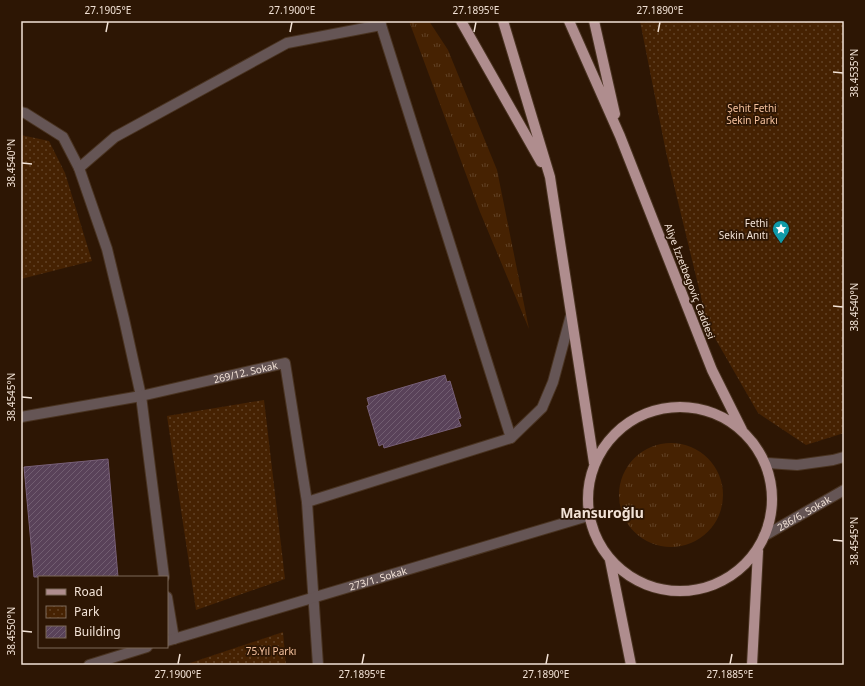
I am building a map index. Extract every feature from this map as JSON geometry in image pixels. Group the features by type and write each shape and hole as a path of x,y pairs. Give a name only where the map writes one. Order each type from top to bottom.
{"main road":[{"path":"461,21 550,177"},
{"path":"504,21 550,177 570,315 594,463"},
{"path":"569,21 620,136"},
{"path":"594,21 620,136"},
{"name":"Aliye İzzetbegoviç Caddesi","path":"620,136 712,370 743,432"},
{"path":"673,407 698,408 722,417 743,432 767,464 772,489 771,513 764,536 753,559 730,577 707,587 681,592 655,588 630,578 610,560 596,540 588,516 587,489 594,463 607,441 625,423 648,412 673,407"},
{"path":"752,665 758,548"},
{"path":"610,560 632,665"}],"street":[{"path":"79,168 115,137 287,43 380,23 511,438"},
{"path":"21,112 63,137 79,168 107,249 141,396 164,576"},
{"path":"307,502 511,438 542,408 553,382 570,315"},
{"name":"269/12. Sokak","path":"21,417 141,396 285,363 307,502 318,665"},
{"path":"767,464 797,465 844,457"},
{"name":"286/6. Sokak","path":"764,536 844,490"},
{"name":"273/1. Sokak","path":"170,640 588,516"},
{"path":"168,611 170,640"},
{"path":"90,665 144,648"}],"green space":[{"path":"409,21 429,21 448,50 497,170 529,329 480,212"},
{"name":"Şehit Fethi Sekin Parkı","path":"640,21 844,21 844,433 806,445 758,413 708,326 666,152"},
{"path":"21,135 49,141 65,173 92,261 21,279"},
{"path":"264,400 285,579 196,610 167,416"},
{"path":"671,443 691,447 708,458 719,475 723,495 719,515 708,532 691,543 671,547 651,543 634,532 623,515 619,495 623,475 634,458 651,447"},
{"name":"75.Yıl Parkı","path":"283,632 286,665 184,665"}],"building":[{"path":"445,375 447,382 450,381 461,418 458,419 461,426 384,448 383,444 379,446 367,406 369,405 367,398"},
{"path":"108,459 118,576 34,577 24,467"}],"place":[{"name":"Fethi Sekin Anıtı","path":"781,244"}],"district":[{"name":"Mansuroğlu","path":"602,512"}]}
